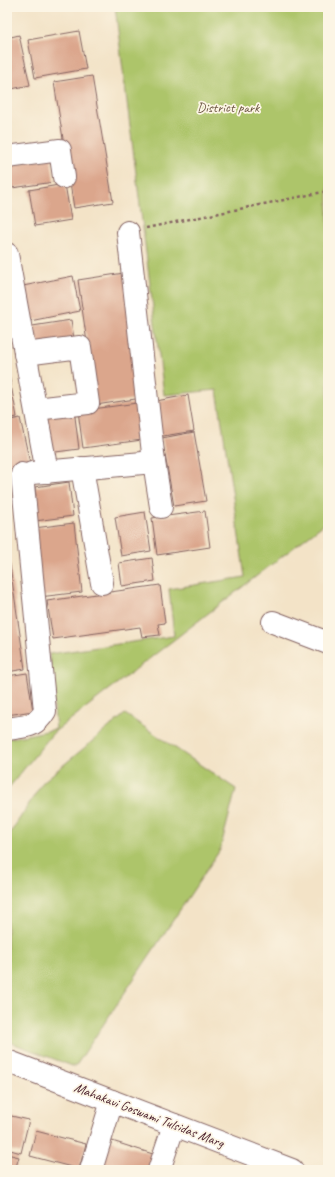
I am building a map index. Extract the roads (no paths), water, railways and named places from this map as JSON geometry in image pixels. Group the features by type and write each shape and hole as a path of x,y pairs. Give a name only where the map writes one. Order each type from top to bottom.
{"street":[{"path":"7,157 60,150 64,177"},
{"path":"128,232 154,462 161,507"},
{"path":"7,254 10,282 36,409 47,472"},
{"path":"25,354 80,347 88,403 36,409"},
{"path":"7,729 30,725 40,720 45,711 14,475 154,462"},
{"path":"82,468 102,583"},
{"path":"273,622 328,643"},
{"name":"Mahakavi Goswami Tulsidas Marg","path":"7,1061 174,1125 248,1162 292,1170"},
{"path":"91,1170 112,1101"},
{"path":"159,1170 174,1125"}],"park label":[{"name":"District park","path":"228,107"}]}
